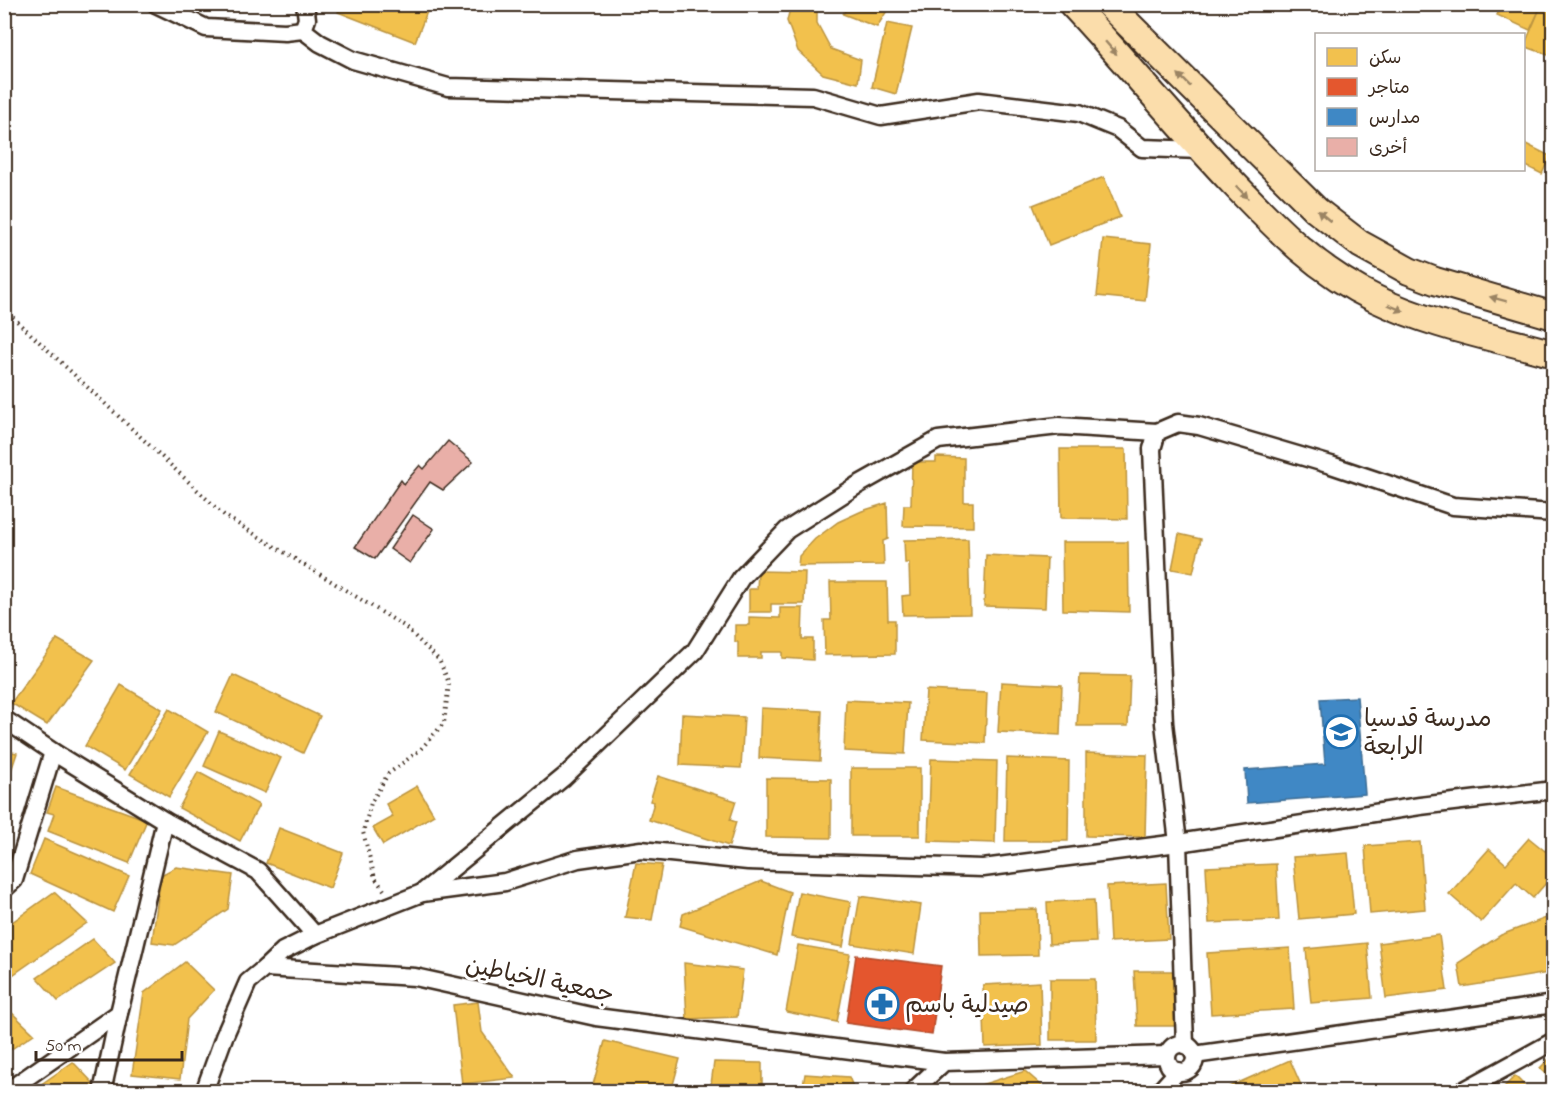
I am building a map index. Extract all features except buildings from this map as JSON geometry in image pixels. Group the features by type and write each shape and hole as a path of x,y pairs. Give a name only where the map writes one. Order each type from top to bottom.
{"main road":[{"path":"1072,4 1201,150 1283,235 1316,263 1345,282 1407,313 1554,354"},
{"path":"1108,4 1316,210 1360,244 1409,271 1435,281 1554,316"}],"street":[{"path":"156,4 206,28 285,32 303,30 320,43 353,60 448,87 813,96 881,116 979,101 1079,112 1118,129 1142,148 1201,150"},
{"path":"303,30 307,19 305,4"},
{"path":"422,893 564,777 695,651 741,578 787,530 856,486 938,440 1059,426 1157,432 1178,423 1199,426 1331,465 1453,506 1554,513"},
{"path":"1157,432 1152,449 1164,723 1178,843 1190,1050 1193,1064 1187,1071 1178,1071 1169,1066 1167,1055 1177,1044 1190,1050 1554,1004"},
{"path":"4,718 53,752 165,821 258,871 315,935"},
{"path":"4,889 14,880 53,752"},
{"path":"204,1092 224,1037 248,982 283,951 315,935 422,893 505,882 578,859 641,850 748,861 983,868 1178,843 1420,806 1554,790"},
{"path":"102,1092 165,821"},
{"name":"جمعية الخياطين","path":"265,968 415,977 596,1017 944,1062 1167,1055"},
{"path":"6,1092 119,1013"},
{"path":"1461,1092 1554,1041"},
{"path":"912,1092 944,1062"},
{"path":"1159,1092 1178,1071"}],"path":[{"path":"4,309 225,516 404,626 439,660 449,683 444,723 420,750 388,774 371,803 363,832 375,878 396,904"}],"place":[{"name":"مدرسة قدسيا الرابعة","path":"1341,732"},
{"name":"صيدلية باسم","path":"882,1004"}]}
